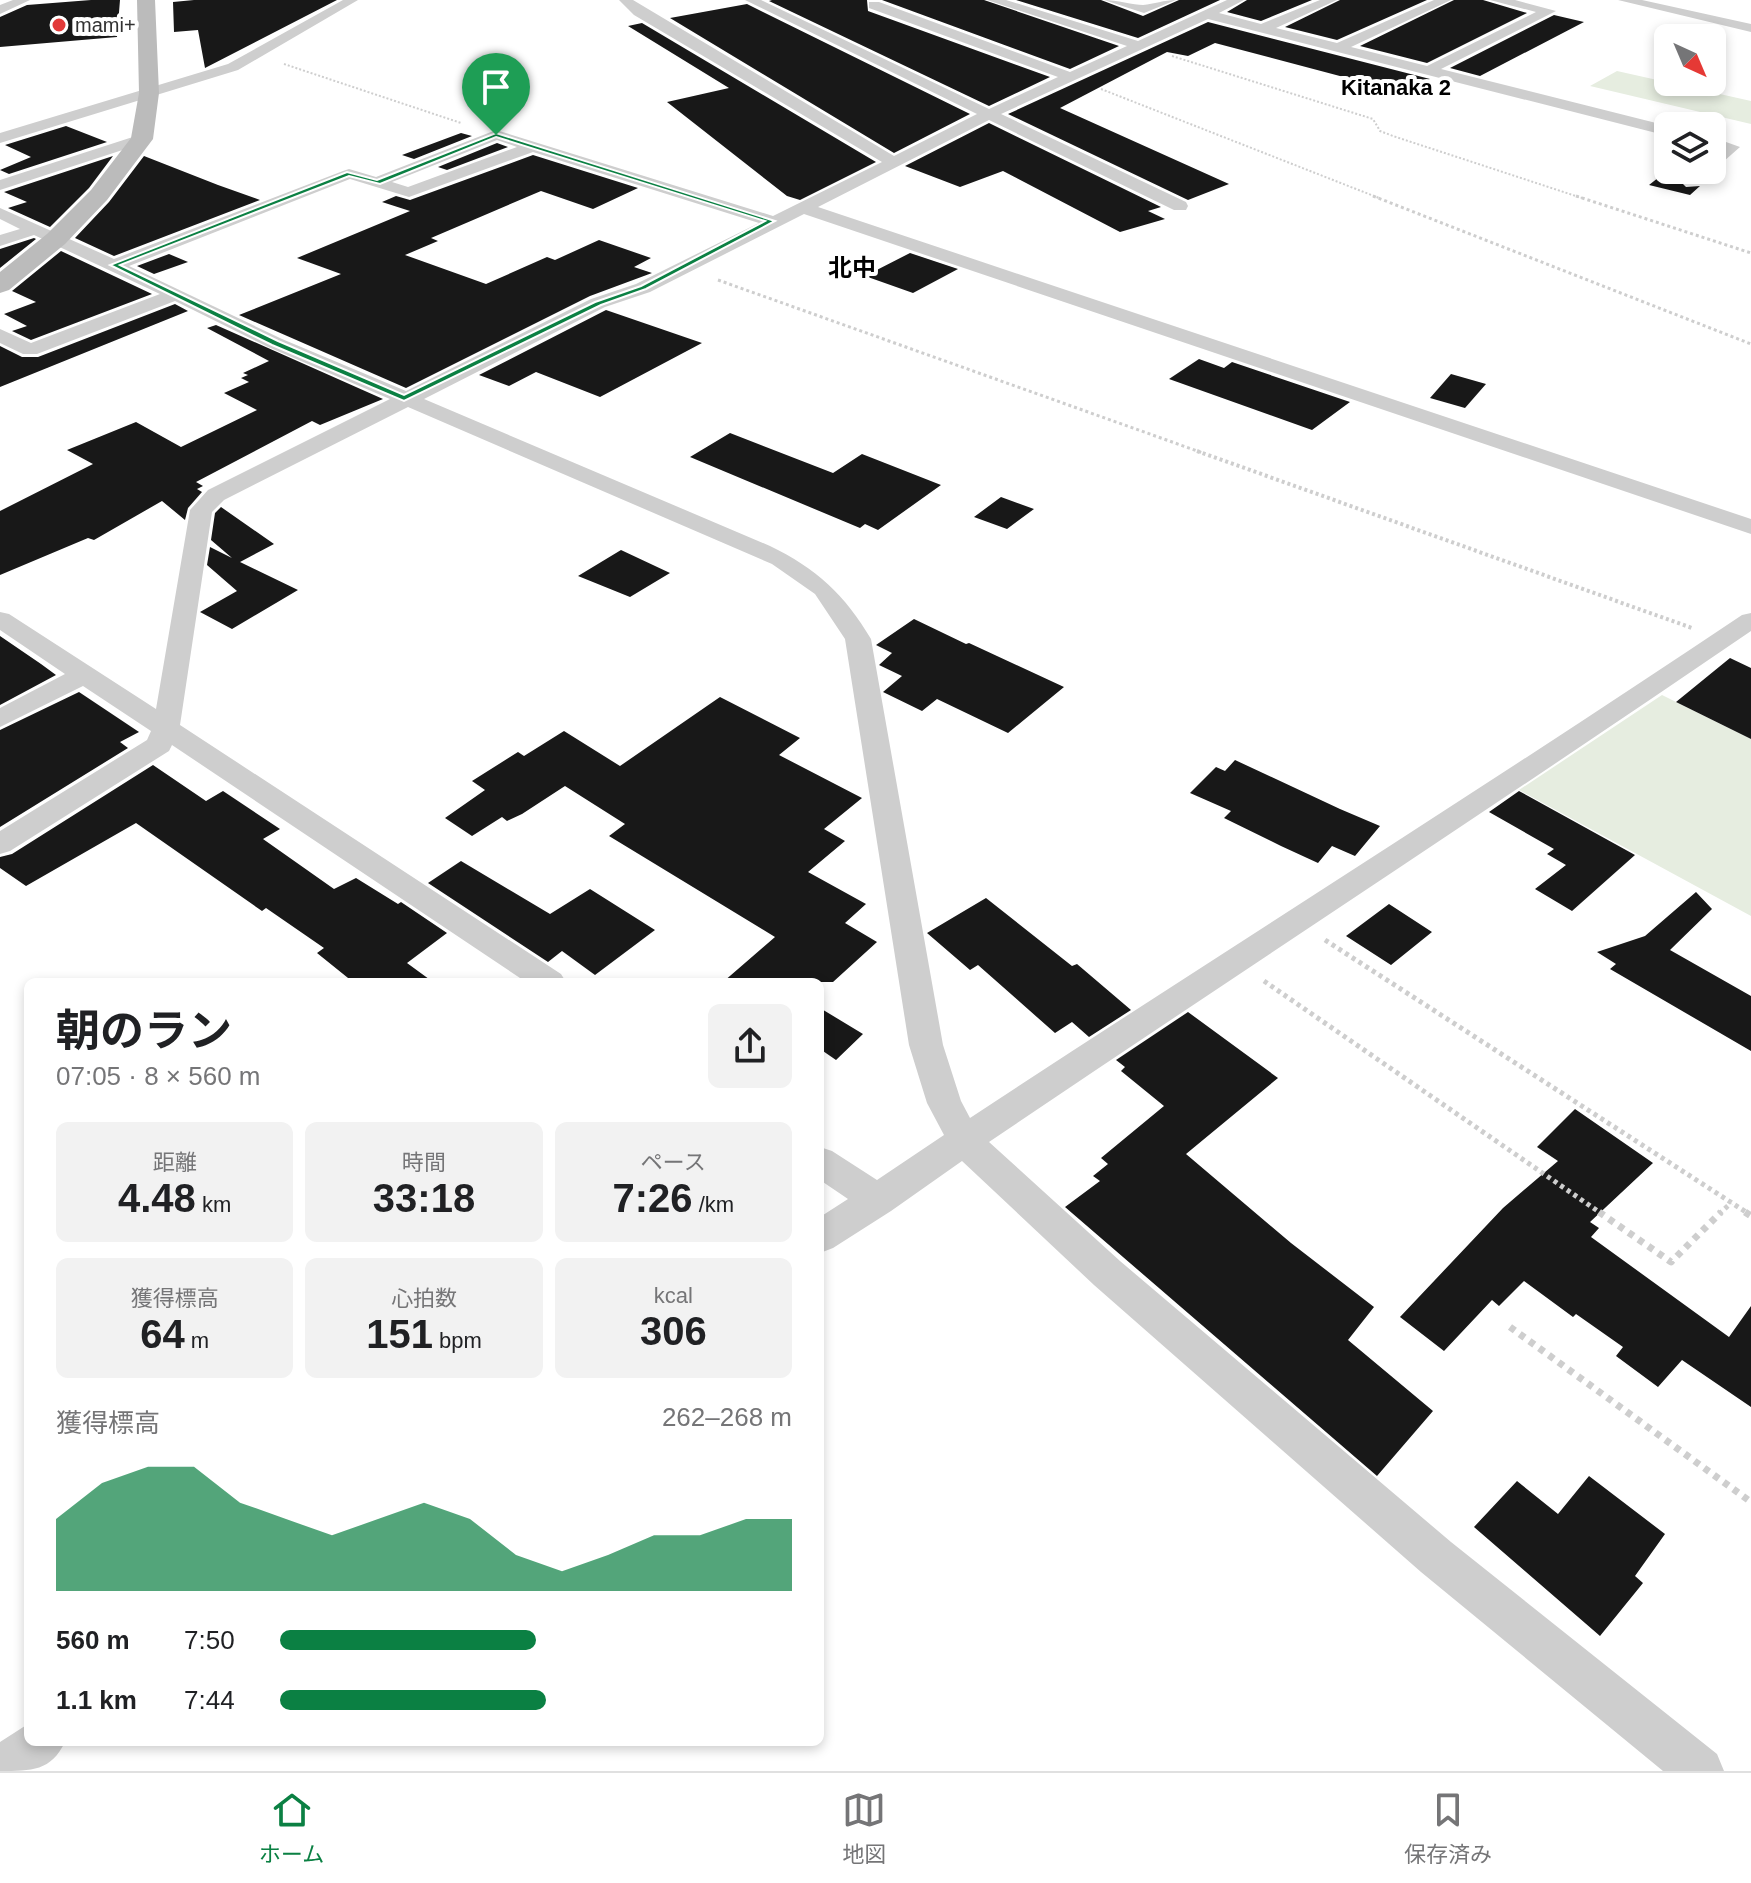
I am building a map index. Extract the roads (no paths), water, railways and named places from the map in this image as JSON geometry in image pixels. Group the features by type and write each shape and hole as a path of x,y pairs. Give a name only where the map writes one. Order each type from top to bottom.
{"street":[{"path":"0,10 24,0"},
{"path":"0,285 46,234 99,195 142,139 149,93 146,0"},
{"path":"0,138 233,67 352,0"},
{"path":"625,0 639,12 893,162"},
{"path":"751,0 1180,206"},
{"path":"993,0 1138,45"},
{"path":"1110,0 1144,9 1170,0"},
{"path":"1263,28 1331,0"},
{"path":"1339,47 1445,0"},
{"path":"1429,70 1549,11 1496,0"},
{"path":"1624,0 1751,28"},
{"path":"0,844 159,745 166,727 201,510 216,495 598,303 643,288 771,221 1138,45 1202,7 1230,3"},
{"path":"874,5 1071,77"},
{"path":"1202,7 1263,28 1654,127"},
{"path":"377,182 496,135 771,221"},
{"path":"0,185 142,139"},
{"path":"114,265 349,174 409,192 533,146"},
{"path":"0,201 95,172"},
{"path":"801,207 1751,527"},
{"path":"0,213 275,343 792,565 824,587 844,611 858,639 926,1045 944,1103 965,1141 1107,1273 1401,1526 1700,1771"},
{"path":"0,241 46,234"},
{"path":"0,335 30,350 176,294"},
{"path":"0,619 544,978"},
{"path":"824,1234 1294,920 1519,777 1751,620"},
{"path":"0,719 85,674"},
{"path":"824,1164 878,1200"},
{"path":"0,1769 36,1746"}],"place":[{"name":"mami+","path":"59,25"}],"district":[{"name":"Kitanaka 2","path":"1396,87"},
{"name":"北中","path":"852,268"}]}
